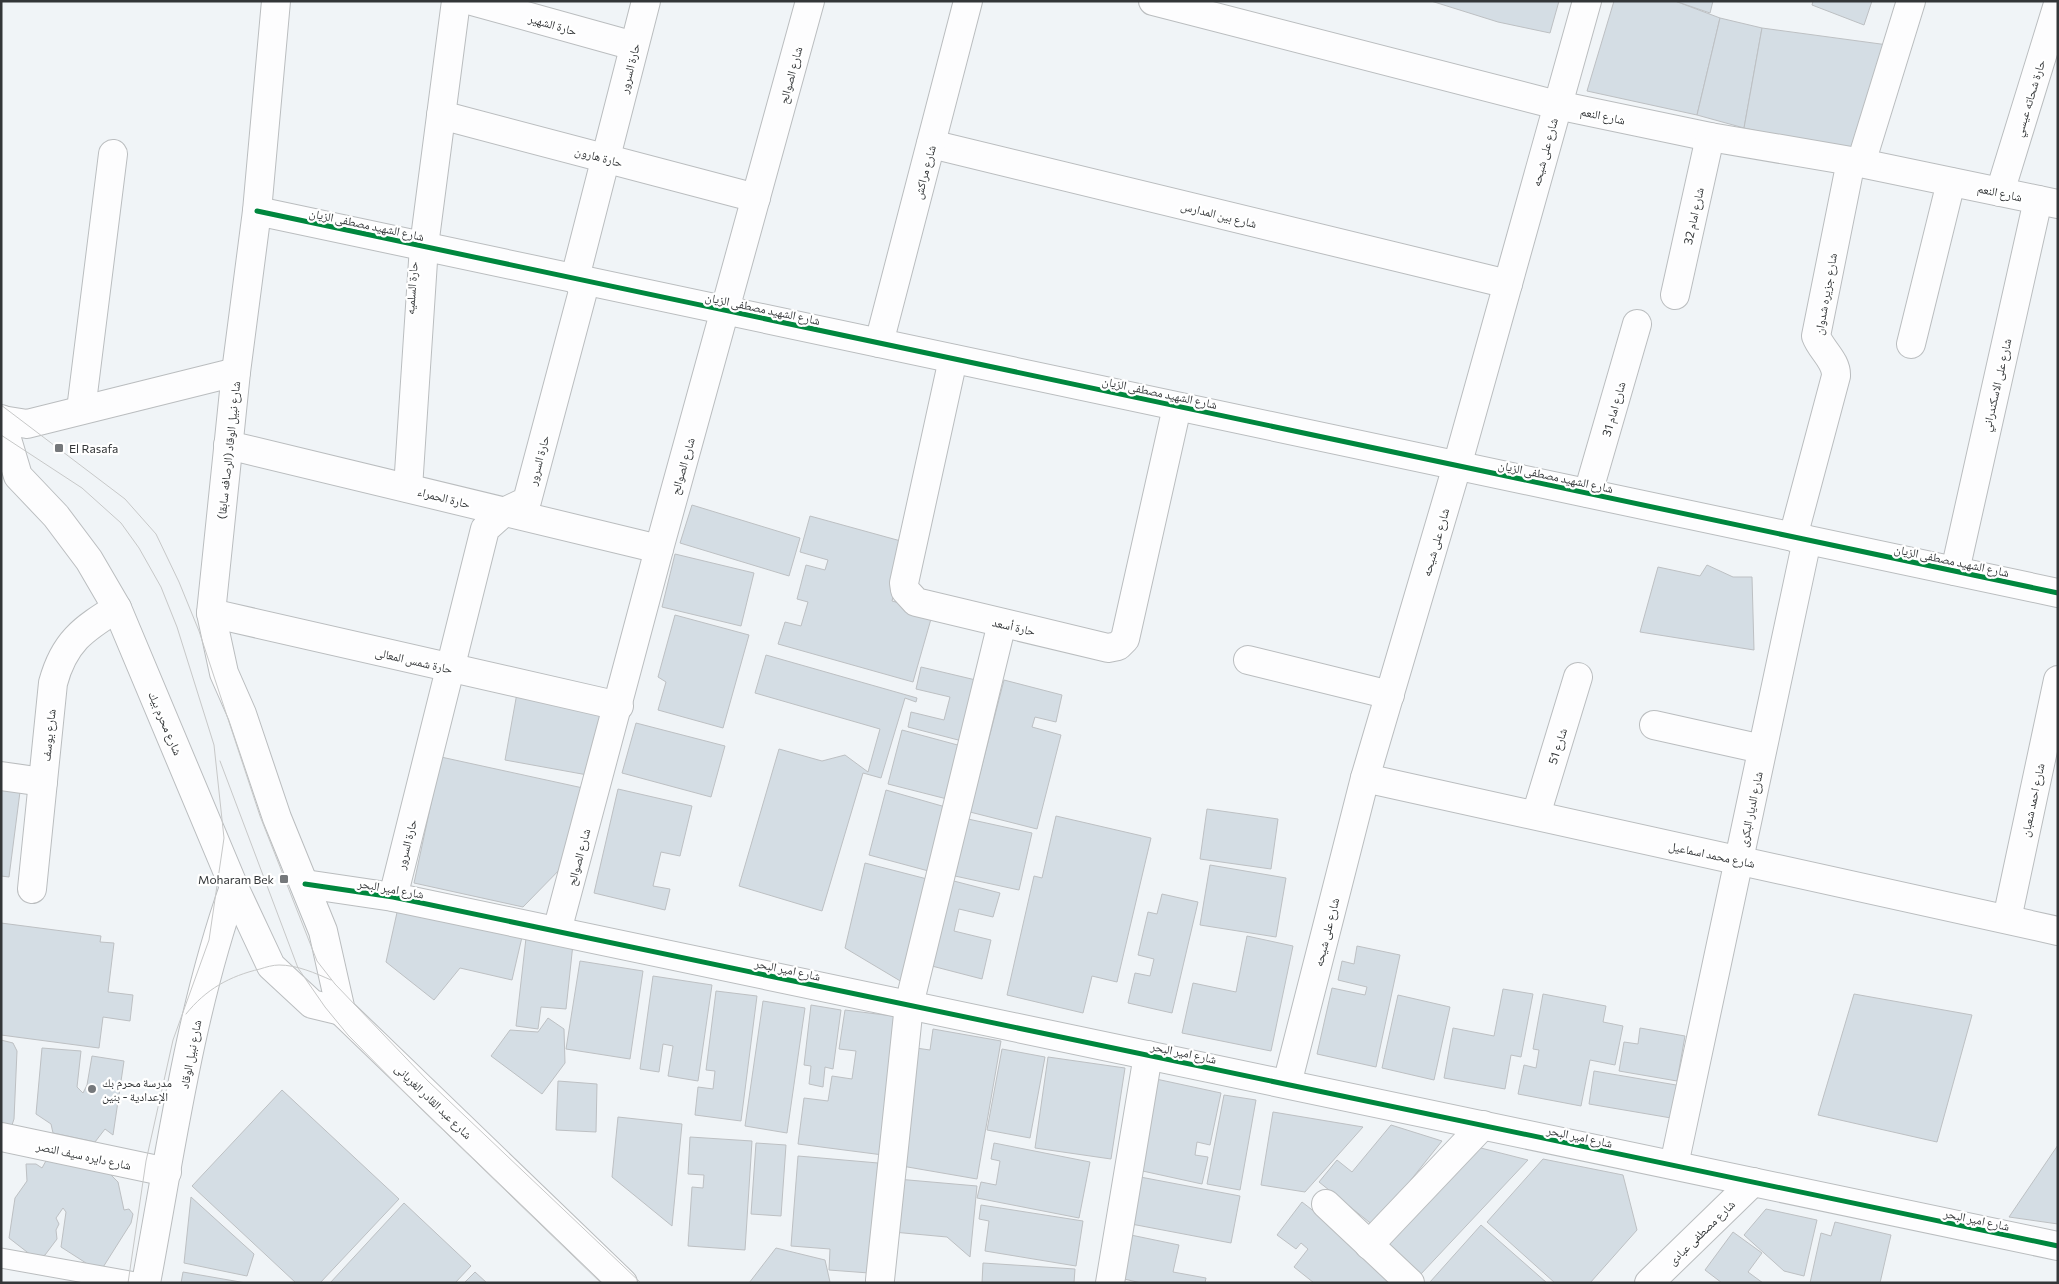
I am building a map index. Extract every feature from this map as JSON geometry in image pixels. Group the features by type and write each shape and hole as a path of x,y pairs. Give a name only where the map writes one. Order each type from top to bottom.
{"street":[{"name":"شارع نبيل الوقاد (الرصافه سابقا)","path":"276,1 257,211 236,372 211,613 224,673 242,714 277,818 305,884"},
{"name":"حارة السلميه","path":"408,488 424,246 456,1"},
{"name":"حارة الشهير","path":"472,1 543,11 634,46"},
{"name":"حارة السرور","path":"393,897 485,529 504,512 527,501 583,292 577,278 577,270 646,1"},
{"name":"شارع الصوالح","path":"557,931 619,706 659,549 810,1"},
{"name":"شارع مراكش","path":"879,343 968,1"},
{"name":"شارع النعم","path":"1153,1 1557,105 1710,136 1856,162 2048,202"},
{"name":"شارع على شيحه","path":"1287,1084 1365,778 1457,466 1587,1"},
{"name":"شارع جزيره شدوان","path":"1800,538 1836,376 1836,367 1822,349 1816,336 1856,162 1911,1"},
{"name":"حارة شحاته عيسي","path":"2000,192 2058,4"},
{"name":"حارة هارون","path":"441,115 756,198"},
{"name":"شارع امام 32","path":"1675,295 1710,136"},
{"name":"شارع بين المدارس","path":"931,144 1508,284"},
{"path":"81,410 114,154"},
{"path":"1910,344 1951,182"},
{"name":"شارع على الاسكندراني","path":"1955,571 2048,202"},
{"name":"شارع الشهيد مصطفى الزيان","path":"257,211 2058,593"},
{"name":"شارع امام 31","path":"1588,493 1637,324"},
{"name":"حارة أسعد","path":"953,359 904,583 905,590 916,602 1108,648 1118,646 1125,639 1178,407"},
{"path":"2,419 27,424 236,372"},
{"name":"شارع محرم بيك","path":"2,419 18,476 67,531 89,560 117,608 234,887 271,966 312,1004 341,1012"},
{"name":"حارة الحمراء","path":"228,445 659,549"},
{"name":"شارع الديار البكرى","path":"1674,1165 1762,749 1800,538"},
{"name":"شارع يوسف","path":"32,889 53,683 57,667 69,646 85,628 117,608"},
{"name":"حارة شمس المعالى","path":"211,613 619,706"},
{"path":"880,1280 909,1005 1002,623"},
{"path":"1248,660 1390,695"},
{"name":"شارع 51","path":"1536,815 1578,678"},
{"name":"شارع احمد شعبان","path":"2007,919 2058,680"},
{"path":"1654,725 1762,749"},
{"path":"1,776 43,782"},
{"name":"شارع محمد اسماعيل","path":"1365,778 2058,930"},
{"path":"305,884 323,931 341,1012"},
{"name":"شارع امير البحر","path":"305,884 393,897 2058,1246"},
{"name":"شارع نبيل الوقاد","path":"146,1283 196,1018 218,933 234,887"},
{"name":"شارع عبد القادر الغريانى","path":"341,1012 623,1283"},
{"path":"1110,1283 1148,1055"},
{"path":"1369,1245 1483,1125"},
{"name":"شارع دايره سيف النصر","path":"1,1137 167,1172"},
{"name":"شارع مصطفى عبادى","path":"1649,1283 1753,1182"},
{"path":"1326,1204 1410,1283"}],"lane":[{"path":"1,1258 141,1283"}],"building":[{"path":"1431,1 1559,1 1550,33 1498,22"},
{"path":"1614,1 1675,1 1720,18 1697,115 1587,91"},
{"path":"1675,1 1713,1 1710,13"},
{"path":"1813,1 1872,1 1864,25 1812,5"},
{"path":"1720,18 1762,28 1744,128 1697,115"},
{"path":"1762,28 1888,45 1856,153 1744,128"},
{"path":"692,505 800,538 789,576 680,543"},
{"path":"810,516 908,543 892,601 933,612 913,682 778,644 785,622 801,626 808,602 797,599 806,565 825,570 828,560 800,552"},
{"path":"675,554 754,573 741,626 662,607"},
{"path":"1707,565 1733,577 1752,577 1754,650 1640,632 1658,567 1700,576"},
{"path":"675,615 749,635 723,728 658,710 666,682 658,677"},
{"path":"766,655 917,698 916,702 905,698 881,778 863,773 822,911 739,886 779,749 822,761 845,755 868,772 880,729 755,693"},
{"path":"921,667 980,681 966,742 908,727 911,712 944,720 950,697 916,689"},
{"path":"1004,680 1062,695 1056,722 1035,717 1032,727 1061,735 1037,829 970,812"},
{"path":"517,693 606,709 593,776 505,760"},
{"path":"636,723 725,746 711,797 622,773"},
{"path":"902,730 965,747 951,800 888,784"},
{"path":"441,757 583,788 567,862 523,907 414,883"},
{"path":"1,781 21,784 9,877 1,876"},
{"path":"618,789 692,806 680,856 661,852 653,886 670,889 665,910 594,893"},
{"path":"886,790 949,808 936,873 869,855"},
{"path":"1207,809 1278,819 1271,869 1200,859"},
{"path":"1056,816 1151,838 1117,982 1092,976 1083,1013 1007,995 1034,876 1042,878"},
{"path":"968,819 1032,833 1019,890 955,876"},
{"path":"865,863 931,880 907,985 845,948"},
{"path":"1210,865 1286,878 1276,937 1200,925"},
{"path":"950,880 1000,893 993,917 959,909 954,931 991,940 982,979 928,965"},
{"path":"1162,894 1198,902 1172,1013 1128,1003 1135,973 1150,976 1154,959 1138,955 1148,912 1157,914"},
{"path":"398,908 522,937 512,980 460,968 434,1000 386,962"},
{"path":"1,923 101,936 100,942 114,943 108,992 133,995 130,1021 103,1017 99,1048 1,1035"},
{"path":"1247,936 1293,946 1271,1051 1182,1033 1193,983 1236,992"},
{"path":"526,938 573,944 566,1009 541,1007 538,1029 516,1026"},
{"path":"1357,946 1400,955 1376,1067 1317,1054 1332,988 1365,995 1367,987 1338,980 1342,961 1354,964"},
{"path":"580,961 643,971 630,1059 566,1049"},
{"path":"653,976 712,985 698,1081 668,1076 673,1046 663,1044 659,1072 640,1069"},
{"path":"1503,989 1533,994 1521,1057 1511,1055 1505,1089 1444,1078 1453,1028 1494,1036"},
{"path":"716,991 757,996 741,1121 695,1115 698,1087 713,1089 715,1071 706,1070"},
{"path":"1543,994 1606,1006 1603,1022 1623,1026 1615,1065 1590,1060 1581,1106 1518,1094 1524,1065 1536,1068 1539,1050 1533,1049"},
{"path":"1854,994 1972,1015 1937,1142 1818,1115"},
{"path":"1398,995 1450,1007 1434,1080 1382,1068"},
{"path":"763,1001 805,1008 787,1133 745,1126"},
{"path":"811,1005 841,1010 833,1069 825,1067 823,1087 809,1084 811,1066 804,1065"},
{"path":"845,1010 901,1017 883,1155 798,1144 804,1098 828,1101 832,1076 852,1079 856,1051 839,1049"},
{"path":"548,1018 564,1029 565,1063 542,1094 491,1056 510,1030 538,1032"},
{"path":"1640,1028 1685,1036 1677,1081 1619,1071 1624,1042 1638,1044"},
{"path":"933,1029 1001,1041 977,1179 896,1165 916,1048 930,1050"},
{"path":"1,1040 13,1043 17,1051 14,1119 9,1134 1,1132"},
{"path":"42,1048 81,1051 77,1087 83,1093 87,1085 92,1056 124,1061 113,1135 105,1129 95,1142 53,1133 51,1124 36,1114"},
{"path":"1002,1049 1045,1057 1030,1138 987,1130"},
{"path":"1048,1057 1125,1068 1111,1159 1035,1148"},
{"path":"1594,1071 1682,1086 1677,1119 1589,1104"},
{"path":"1156,1079 1221,1093 1210,1145 1197,1142 1195,1155 1208,1157 1202,1184 1138,1170"},
{"path":"558,1081 597,1084 596,1132 556,1130"},
{"path":"282,1090 399,1199 320,1283 296,1283 192,1186"},
{"path":"1224,1095 1256,1100 1240,1190 1207,1184"},
{"path":"1273,1112 1363,1127 1305,1192 1261,1185"},
{"path":"618,1117 682,1124 672,1226 612,1177"},
{"path":"1391,1125 1442,1141 1374,1226 1319,1182 1337,1160 1352,1172"},
{"path":"690,1137 752,1141 745,1250 688,1246 692,1187 703,1188 704,1175 688,1174"},
{"path":"756,1143 786,1145 781,1216 751,1214"},
{"path":"994,1143 1090,1162 1079,1218 977,1198 981,1182 996,1185 1000,1161 991,1159"},
{"path":"2058,1145 2058,1224 2009,1217"},
{"path":"1473,1146 1528,1160 1420,1275 1384,1242"},
{"path":"798,1156 878,1163 869,1273 829,1270 830,1249 791,1246"},
{"path":"47,1159 107,1171 118,1182 124,1210 129,1209 133,1214 131,1223 100,1272 61,1247 66,1212 63,1208 56,1218 59,1224 56,1230 57,1239 45,1255 36,1259 9,1238 15,1198 27,1181 26,1164 36,1164 42,1168"},
{"path":"1543,1159 1623,1175 1637,1230 1590,1283 1555,1283 1487,1222"},
{"path":"1135,1176 1240,1196 1231,1243 1126,1223"},
{"path":"897,1179 977,1186 970,1257 947,1237 893,1232"},
{"path":"191,1197 254,1254 247,1276 184,1263"},
{"path":"1302,1202 1406,1283 1314,1283 1294,1267 1308,1249 1301,1243 1296,1249 1277,1235"},
{"path":"404,1203 471,1266 455,1283 330,1283"},
{"path":"981,1205 1083,1221 1076,1266 985,1251 989,1221 979,1219"},
{"path":"1766,1209 1817,1220 1804,1276 1784,1271 1744,1235"},
{"path":"1835,1222 1891,1235 1880,1283 1810,1283 1821,1233 1831,1236"},
{"path":"1481,1225 1547,1283 1430,1282"},
{"path":"1733,1232 1762,1253 1748,1272 1763,1283 1722,1283 1705,1270"},
{"path":"1126,1234 1179,1245 1173,1272 1206,1278 1205,1283 1141,1283 1116,1277"},
{"path":"776,1248 825,1260 830,1282 749,1283"},
{"path":"983,1263 1075,1269 1074,1283 982,1283"},
{"path":"183,1272 246,1283 181,1283"},
{"path":"475,1272 487,1283 464,1283"}],"tram line":[{"path":"1,405 125,499 156,534 179,582 199,631 260,816 317,961 335,984 428,1081 641,1283"},
{"path":"1,435 82,488 121,523 139,548 161,587 177,627 214,745 224,838 209,940 173,1040 146,1161 128,1283"},
{"path":"220,761 298,968 325,1007 348,1035 412,1100 601,1283"},
{"path":"186,1014 202,997 219,985 239,975 270,966 292,966 331,980"}],"cycle path":[{"path":"257,211 2058,593"},
{"path":"305,884 393,897 2058,1246"}],"place":[{"name":"El Rasafa","path":"59,448"},
{"name":"Moharam Bek","path":"284,879"},
{"name":"مدرسة محرم بك الإعدادية - بنين","path":"92,1089"}]}
